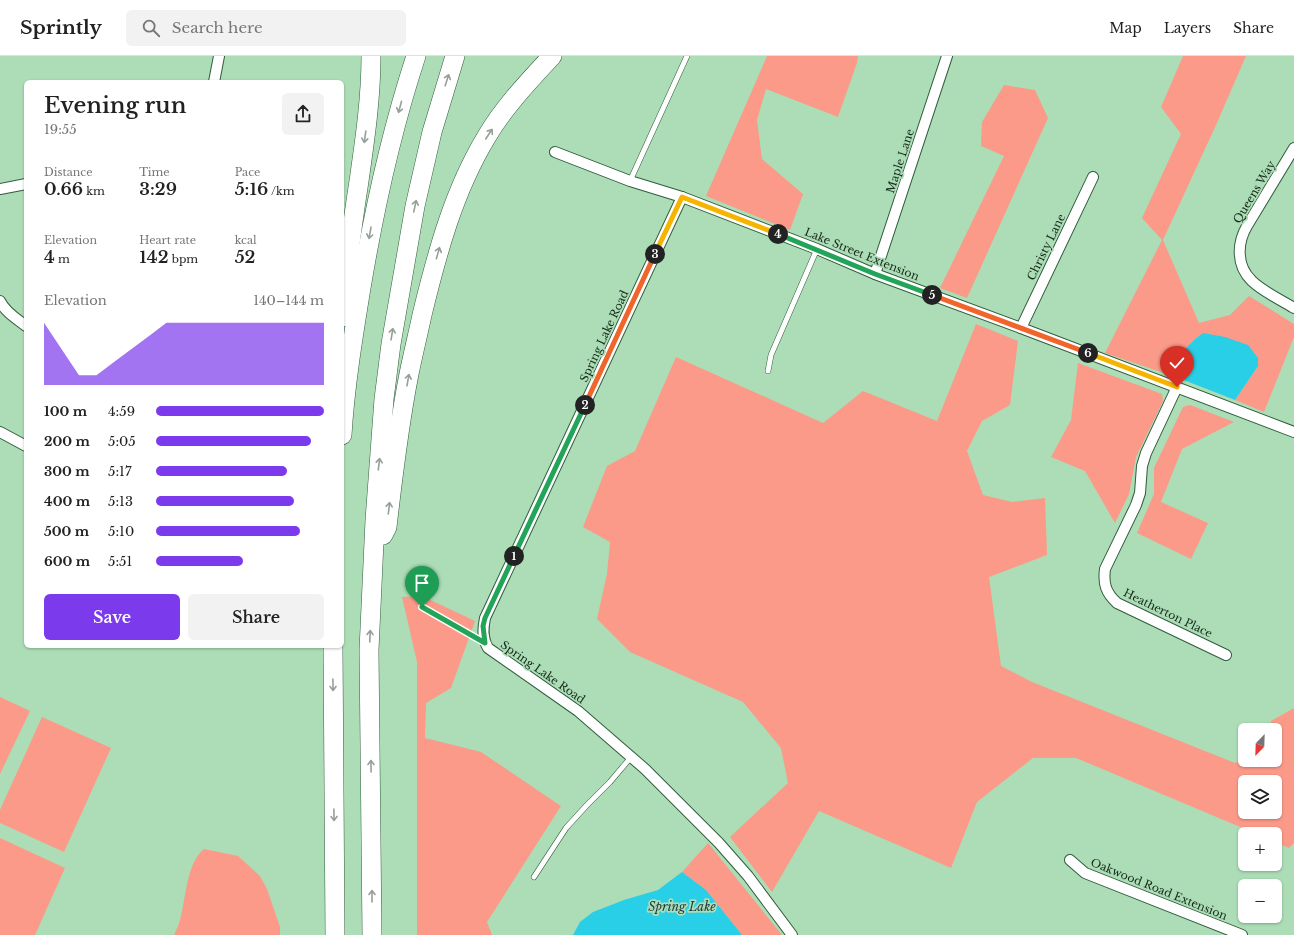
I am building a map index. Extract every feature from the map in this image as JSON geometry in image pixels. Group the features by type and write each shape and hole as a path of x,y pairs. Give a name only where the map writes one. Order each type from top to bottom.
{"highway":[{"path":"344,300 372,85 371,56"},
{"path":"344,401 371,228 401,103 416,56"},
{"path":"372,935 369,650 377,483 384,399 392,336 407,244 425,159 455,56"},
{"path":"373,558 386,526 409,373 431,279 445,230 470,167 487,135 509,105 552,56"},
{"path":"333,648 335,935"}],"street":[{"path":"214,80 219,56"},
{"name":"Maple Lane","path":"875,274 947,56"},
{"name":"Queens Way","path":"1294,148 1240,240 1240,257 1243,270 1252,281 1294,308"},
{"name":"Lake Street Extension","path":"555,152 630,181 682,197 817,249 875,274 1294,432"},
{"name":"Christy Lane","path":"1021,328 1093,178"},
{"path":"0,189 24,184"},
{"name":"Spring Lake Road","path":"682,197 485,618 483,630 485,643 488,648 578,711 632,756 719,843 748,876 792,935"},
{"path":"0,301 11,314 24,324"},
{"name":"Heatherton Place","path":"1177,387 1146,452 1142,466 1140,493 1136,505 1105,569 1105,588 1117,603 1226,655"},
{"path":"0,432 24,445"},
{"name":"Oakwood Road Extension","path":"1070,860 1085,873 1242,935"}],"lane":[{"path":"630,181 687,56"},
{"path":"768,371 771,355 817,249"},
{"path":"422,607 485,643"},
{"path":"534,877 566,828 586,805 610,782 632,756"}],"shaded area":[{"path":"767,56 858,56 857,63 838,117 766,89 757,120 762,159 803,194 790,230 706,196"},
{"path":"1183,56 1246,56 1163,240 1199,323 1230,315 1249,296 1294,324 1294,337 1264,412 1235,400 1258,366 1203,333 1191,342 1184,351 1176,377 1105,353 1162,240 1142,218 1181,134 1161,107"},
{"path":"1004,85 1035,90 1048,118 967,298 940,288 1004,156 981,146 982,122"},
{"path":"976,324 1018,341 1010,405 982,421 967,451 983,495 1012,502 1045,498 1047,555 989,577 1001,666 1032,682 1235,763 1238,762 1238,767 1282,767 1282,723 1271,723 1271,721 1294,708 1294,843 1289,848 1282,845 1282,827 1240,827 1076,758 1033,758 977,802 951,868 819,811 772,892 730,837 788,783 781,748 743,702 630,652 597,619 607,574 610,542 583,527 607,466 635,451 676,357 823,423 863,391 937,421"},
{"path":"1078,363 1162,394 1163,401 1136,457 1129,494 1115,523 1085,471 1051,457 1071,420"},
{"path":"1190,405 1234,422 1182,449 1161,502 1208,523 1191,559 1137,533 1154,494 1154,468 1183,407"},
{"path":"422,596 475,621 451,688 426,703 425,738 481,752 561,806 487,922 492,935 417,935 417,662 402,597"},
{"path":"0,697 30,711 0,774"},
{"path":"42,717 111,748 64,852 0,823 0,810"},
{"path":"0,838 65,868 35,935 0,935"},
{"path":"708,843 782,935 742,935 706,890 682,872"},
{"path":"204,849 238,856 260,876 267,889 280,927 280,935 174,935 180,922 190,872 198,855"}],"water":[{"path":"1203,333 1225,337 1248,345 1258,358 1258,366 1235,400 1176,377 1184,351 1191,342"},
{"name":"Spring Lake","path":"682,872 706,890 742,935 573,935 580,922 593,912 624,900 658,890"}],"route":[{"path":"422,607 485,643 483,634 485,618 682,197 817,249 875,274 1177,387"}]}
